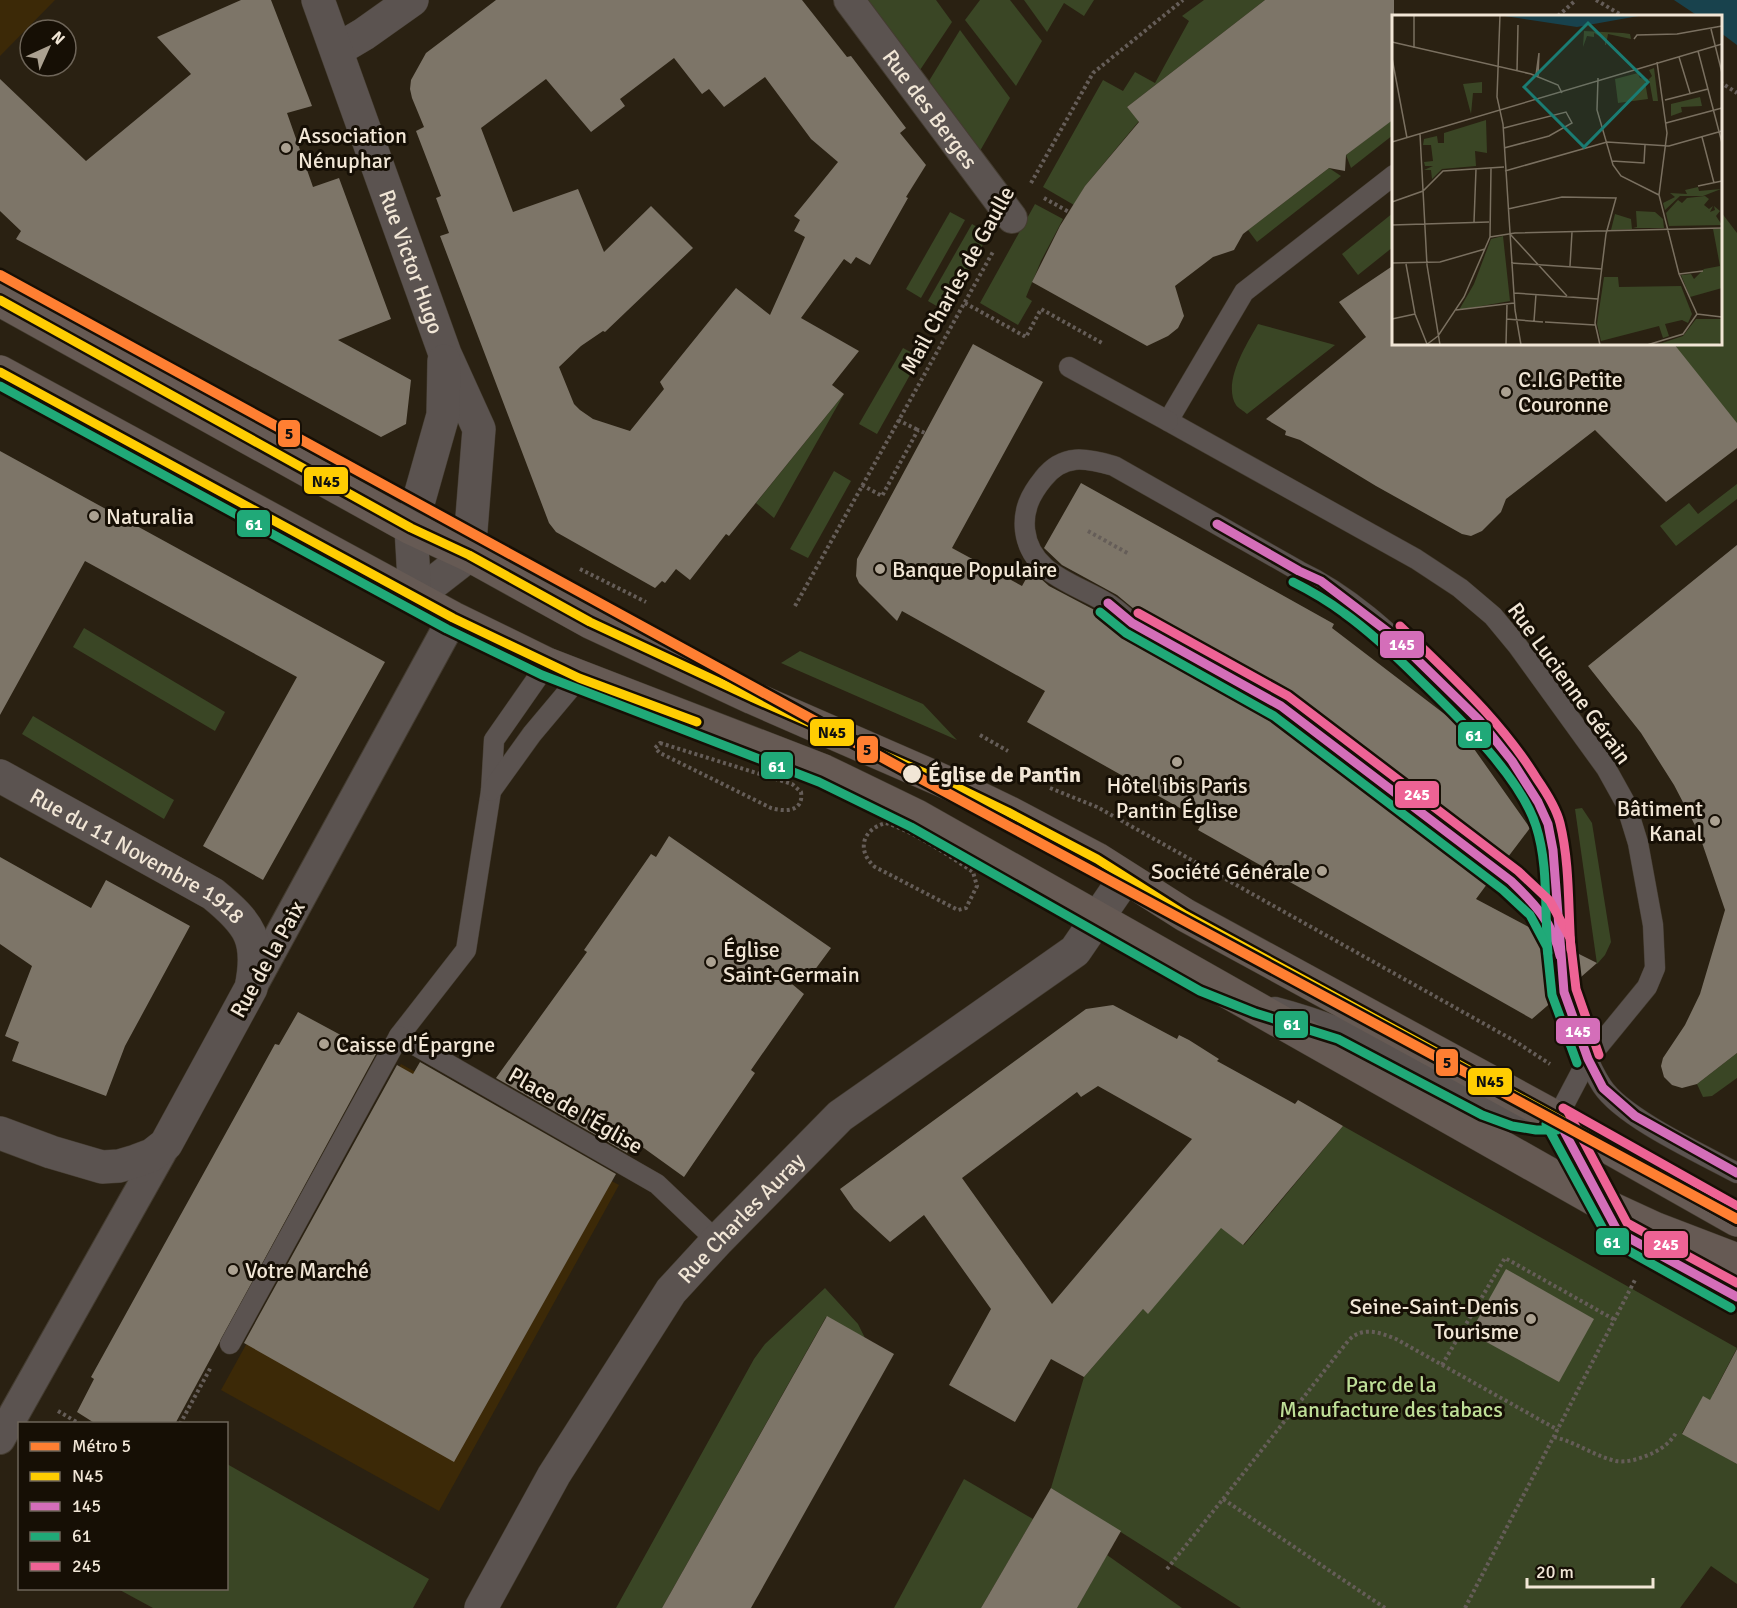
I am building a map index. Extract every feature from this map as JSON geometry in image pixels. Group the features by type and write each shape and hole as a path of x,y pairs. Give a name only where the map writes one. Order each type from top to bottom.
{"main road":[{"path":"0,300 411,528 469,555 590,622 753,698 950,784 1097,859 1185,915 1557,1118 1737,1220"},
{"path":"0,372 453,618 547,664 824,771 917,816 1606,1206 1656,1229 1737,1260"}],"street":[{"name":"Rue Victor Hugo","path":"318,0 445,354 479,429 469,555"},
{"path":"337,50 412,0"},
{"name":"Rue des Berges","path":"849,0 1012,218"},
{"name":"Rue Victor Hugo","path":"415,597 411,528 443,415 445,354"},
{"path":"415,597 469,555"},
{"name":"Rue de la Paix","path":"166,1144 453,618"},
{"name":"Rue du 11 Novembre 1918","path":"0,776 213,894 228,906 242,920 255,949 255,968 251,988"},
{"name":"Rue Charles Auray","path":"481,1608 554,1475 671,1291 840,1116 1075,951 1125,878"},
{"path":"0,1133 51,1152 102,1167 119,1166 136,1161 152,1155 166,1144"},
{"path":"0,1439 166,1144"}],"lane":[{"path":"1168,421 1244,292 1392,177"},
{"name":"Rue Lucienne Gérain","path":"1069,367 1416,559 1460,588 1493,616 1517,645 1606,768 1626,804 1638,843 1653,925 1655,968 1647,987 1588,1059 1557,1118"},
{"path":"1132,623 1108,603 1062,580 1039,563 1027,543 1024,521 1027,505 1034,491 1047,475 1064,462 1088,458 1114,466 1299,571 1321,581 1392,635 1480,721 1512,761 1538,802 1548,824 1553,850 1558,943 1540,909 1511,881 1272,700"},
{"path":"230,1344 399,1036 466,950 491,791 494,740 547,664"},
{"path":"491,791 532,734 579,678"},
{"path":"1204,980 1259,1002 1342,1028 1486,1104 1514,1114 1537,1118 1557,1118 1618,1232 1737,1297"},
{"path":"1564,992 1588,1059 1603,1088 1635,1116 1737,1173"},
{"name":"Place de l'Église","path":"399,1036 657,1184 717,1241"}],"path":[{"name":"Mail Charles de Gaulle","path":"795,606 1093,73 1183,0"},
{"path":"1559,15 1576,0"},
{"path":"1596,0 1621,15"},
{"path":"1722,83 1737,93"},
{"path":"1028,189 1069,212"},
{"path":"965,303 1026,337 1041,309 1102,343"},
{"path":"898,420 924,433"},
{"path":"862,485 882,496 918,430"},
{"path":"1088,531 1129,554"},
{"path":"980,735 1008,751"},
{"path":"886,823 958,861 973,872 977,886 966,908 958,910 875,867 868,861 863,846 865,838 878,825 886,823"},
{"path":"1442,1365 1504,1258 1615,1320"},
{"path":"1465,1608 1640,1270"},
{"path":"1167,1569 1353,1335 1371,1331 1383,1334 1558,1430"},
{"path":"181,1422 222,1348 230,1344"},
{"path":"1554,1437 1570,1440 1617,1461 1638,1459 1657,1451 1666,1445 1677,1431"},
{"path":"1223,1499 1385,1608"}],"shaded area":[{"path":"0,0 55,0 37,18 18,18 18,38 0,56"},
{"path":"401,1064 619,1185 439,1511 221,1390"}],"green space":[{"path":"868,0 936,0 952,22 920,70"},
{"path":"980,0 1010,0 1042,41 1016,86 965,20"},
{"path":"1024,0 1094,0 1084,16 1064,3 1047,32"},
{"path":"1204,0 1265,0 1127,107 1139,121 1085,186 1074,205 1043,187 1103,80 1123,91 1135,72 1155,83 1189,21 1182,16"},
{"path":"960,30 1010,98 980,151 929,81"},
{"path":"1392,120 1392,136 1351,168 1346,155"},
{"path":"1329,168 1341,176 1257,242 1248,230"},
{"path":"1035,204 1063,219 1041,261 1026,297 1032,301 1018,325 980,303"},
{"path":"950,212 965,220 921,298 906,289"},
{"path":"1722,213 1737,233 1737,424 1676,348 1677,346 1722,345"},
{"path":"1392,214 1392,248 1358,275 1342,254"},
{"path":"972,224 989,234 945,311 928,301"},
{"path":"1258,324 1335,345 1247,414 1236,405 1232,396 1232,385 1238,363"},
{"path":"903,348 920,357 877,434 859,424"},
{"path":"844,394 774,518 756,503"},
{"path":"834,471 851,481 808,558 790,549"},
{"path":"1737,484 1737,499 1676,546 1660,526 1689,503 1698,514"},
{"path":"84,628 225,712 215,731 73,647"},
{"path":"800,651 923,704 957,740 781,663"},
{"path":"33,716 174,800 164,819 22,734"},
{"path":"1582,808 1592,823 1611,942 1605,955 1597,964 1575,809"},
{"path":"1737,1053 1737,1078 1712,1096 1703,1097 1697,1084"},
{"name":"Parc de la Manufacture des tabacs","path":"1343,1126 1737,1348 1713,1394 1716,1404 1703,1397 1682,1433 1737,1464 1737,1584 1711,1566 1680,1608 1241,1608 1051,1488 1084,1377 1143,1309 1148,1313 1214,1222 1244,1245"},
{"path":"825,1288 858,1324 865,1338 826,1317 662,1608 616,1608 754,1359 765,1344"},
{"path":"228,1465 429,1579 413,1608 153,1608 120,1590 228,1590"},
{"path":"964,1479 1033,1519 981,1608 894,1608"},
{"path":"1107,1555 1182,1608 1077,1608"}],"water":[{"path":"1674,0 1737,0 1737,45 1722,34 1722,15 1696,15"}],"building":[{"path":"241,0 271,0 312,106 287,113 313,187 339,178 391,319 338,340 411,380 406,424 381,437 16,239 21,231 0,211 0,79 86,161 191,74 157,37"},
{"path":"496,0 802,0 847,57 851,56 906,128 900,133 926,165 906,197 908,198 870,265 856,257 851,264 844,259 801,318 859,351 832,385 844,394 729,536 726,534 690,580 676,569 665,583 662,581 655,588 556,532 549,523 440,236 449,233 436,198 441,196 416,131 424,127 410,89 411,80 426,53","holes":["674,58 702,94 709,89 724,107 765,77 811,139 838,162 794,216 800,220 794,231 805,237 770,315 736,288 660,382 664,389 630,431 593,419 580,410 574,404 559,367 581,346 603,331 605,332 693,248 651,206 604,252 578,189 513,212 481,128 546,79 591,132 625,106 620,99"]},
{"path":"1265,0 1394,0 1392,120 1346,155 1345,171 1329,168 1243,234 1234,250 1213,257 1175,286 1184,316 1178,328 1168,336 1147,346 1032,282 1060,226 1085,186 1139,122 1127,107"},
{"name":"C.I.G Petite Couronne","path":"1392,266 1392,345 1675,345 1737,423 1737,448 1666,502 1595,430 1506,499 1501,512 1482,531 1471,536 1462,534 1300,440 1285,435 1286,431 1266,419 1366,337 1339,302"},
{"path":"973,344 1043,382 952,548 1022,586 1031,570 1049,586 1104,615 1130,635 1136,634 1144,625 1140,614 1117,595 1062,565 1044,548 1081,483 1334,624 1332,628 1455,722 1530,828 1505,861 1279,690 1273,688 1263,692 1260,699 1264,709 1490,880 1476,899 1540,933 1553,953 1560,955 1569,949 1597,963 1573,984 1566,980 1555,984 1552,990 1554,1000 1532,1019 1198,830 1203,821 1027,722 1045,691 902,611 897,621 859,583 856,576 857,559"},
{"path":"0,451 385,662 263,880 203,846 297,677 85,561 0,715"},
{"name":"Bâtiment Kanal","path":"1737,545 1737,1053 1697,1084 1682,1088 1672,1085 1664,1077 1661,1066 1663,1058 1685,1025 1700,994 1725,910 1698,831 1674,785 1641,733 1588,666"},
{"path":"669,836 831,948 814,971 786,979 804,994 751,1070 755,1073 684,1177 634,1141 627,1153 496,1078 587,952 584,950 651,854 656,857"},
{"path":"0,857 91,908 106,880 190,926 125,1046 106,1096 12,1061 19,1042 5,1036 32,966 0,944"},
{"path":"1113,1005 1177,1039 1179,1035 1219,1059 1217,1061 1295,1104 1298,1100 1343,1126 1243,1245 1221,1228 1148,1314 1143,1309 1084,1377 1051,1359 1015,1422 949,1385 991,1309 924,1215 890,1242 854,1209 840,1189 1086,1009","holes":["1098,1086 1192,1139 1052,1304 962,1178 1077,1092 1081,1097"]},
{"path":"298,1012 376,1054 176,1422 93,1422 77,1412 94,1379 91,1377 275,1044 279,1045"},
{"path":"420,1062 616,1174 454,1462 244,1343 397,1065 413,1074"},
{"path":"1506,1269 1594,1319 1559,1382 1470,1333"},
{"path":"827,1316 894,1354 751,1608 662,1608"},
{"path":"1737,1349 1737,1464 1682,1434 1703,1396 1710,1400"},
{"path":"1051,1488 1121,1531 1077,1608 981,1608"}],"metro line":[{"name":"5","path":"0,275 914,775 1737,1219"}],"transit line":[{"name":"N45","path":"0,300 411,528 469,555 590,622 753,698 950,784 1097,859 1185,915 1557,1118 1737,1220"},
{"name":"N45","path":"0,372 453,618 579,678 697,722"},
{"name":"61","path":"0,386 447,629 542,675 819,782 911,827 1200,991 1255,1013 1338,1039 1482,1115 1512,1126 1536,1130 1557,1130"},
{"name":"145","path":"1217,524 1299,571 1321,581 1392,635 1480,721 1512,761 1538,802 1548,824 1553,850 1564,992 1588,1059 1603,1088 1635,1116 1737,1173"},
{"name":"61","path":"1293,582 1338,609 1393,654 1469,729 1516,787 1528,807 1540,841 1543,857 1548,953"},
{"name":"145","path":"1108,603 1132,623 1281,706 1511,881 1535,906 1548,924 1560,956"},
{"name":"61","path":"1100,612 1126,633 1274,716 1503,890 1530,915 1547,947 1552,995 1577,1063"},
{"name":"245","path":"1138,613 1288,696 1518,871 1550,901 1570,938 1576,989 1599,1055"},
{"name":"245","path":"1400,626 1491,717 1523,757 1553,805 1560,823 1566,854 1571,950"},
{"name":"245","path":"1563,1108 1737,1206"},
{"name":"245","path":"1568,1112 1627,1223 1737,1283"},
{"name":"145","path":"1557,1118 1618,1232 1737,1297"},
{"name":"61","path":"1546,1124 1609,1240 1731,1308"}],"place":[{"name":"Association Nénuphar","path":"286,148"},
{"name":"C.I.G Petite Couronne","path":"1506,392"},
{"name":"Naturalia","path":"94,516"},
{"name":"Banque Populaire","path":"880,569"},
{"name":"Hôtel ibis Paris Pantin Église","path":"1177,762"},
{"name":"Église de Pantin","path":"912,774"},
{"name":"Bâtiment Kanal","path":"1715,821"},
{"name":"Société Générale","path":"1322,871"},
{"name":"Église Saint-Germain","path":"711,962"},
{"name":"Caisse d'Épargne","path":"324,1044"},
{"name":"Votre Marché","path":"233,1270"},
{"name":"Seine-Saint-Denis Tourisme","path":"1531,1319"}]}
